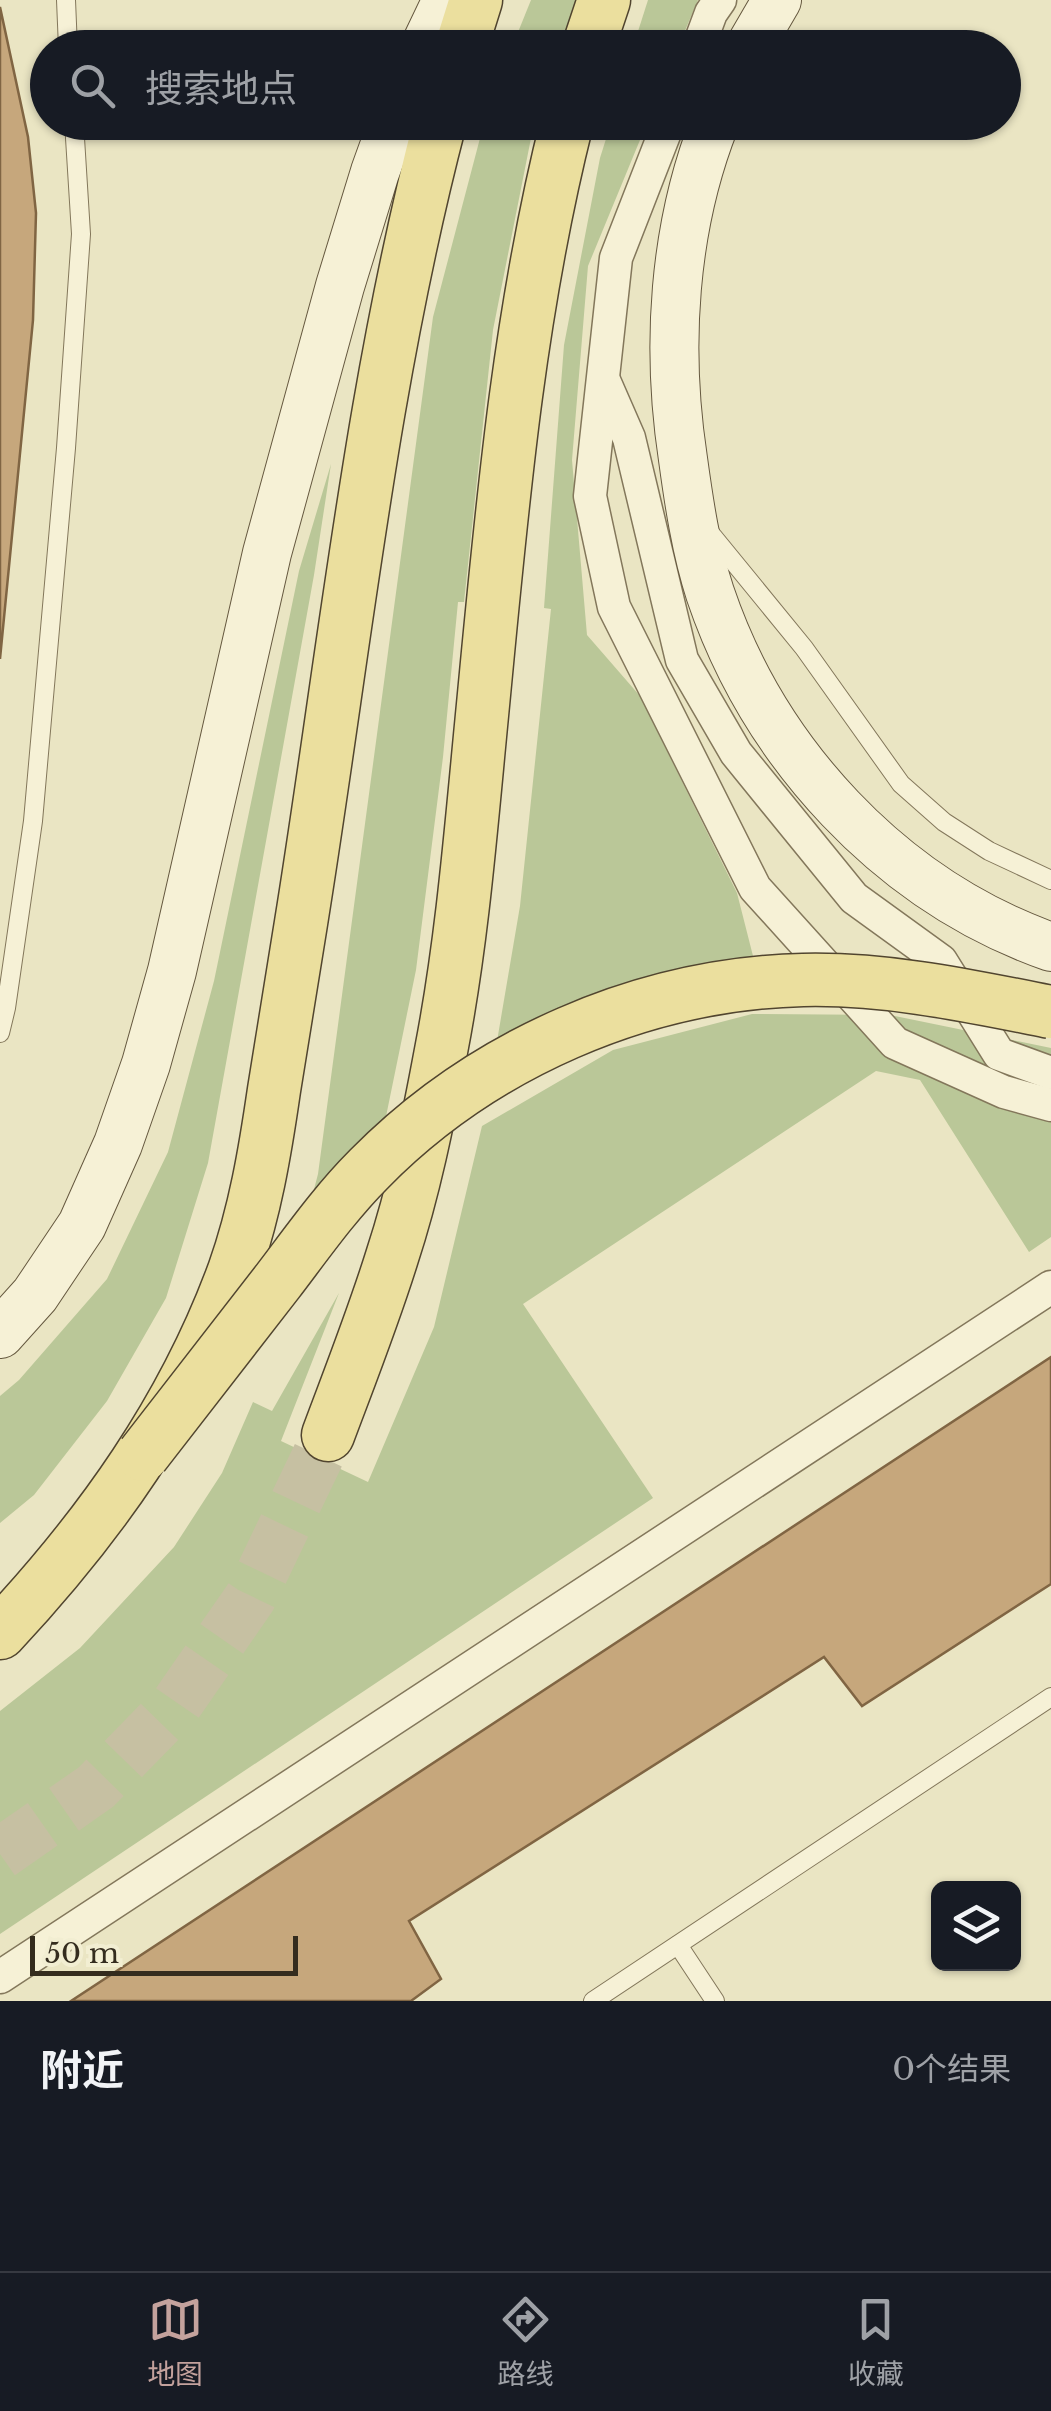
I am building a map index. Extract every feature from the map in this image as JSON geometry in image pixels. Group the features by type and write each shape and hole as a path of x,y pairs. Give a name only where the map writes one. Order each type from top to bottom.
{"main road":[{"path":"433,30 447,0"},
{"path":"467,30 476,0"},
{"path":"594,30 604,0"},
{"path":"759,30 777,0"},
{"path":"0,1334 35,1295 82,1225 118,1144 146,1064 172,971 267,552 340,286 387,140"},
{"path":"143,1455 186,1381 210,1328 234,1269 259,1185 320,806 361,516 410,245 436,140"},
{"path":"328,1435 393,1255 416,1173 442,1048 471,827 502,505 523,335 564,140"},
{"path":"709,140 692,198 681,259 674,374 690,510 710,591 741,670 784,742 837,807 900,864 970,910 1051,947"},
{"path":"0,1633 21,1600 94,1524 143,1455 368,1169 442,1105 507,1062 584,1025 659,1000 803,980 889,984 1051,1012"}],"street":[{"path":"705,30 720,0"},
{"path":"661,140 616,258 590,496 614,608 755,888 894,1043 1004,1092 1051,1105"},
{"path":"603,379 629,438 682,660 736,753 854,898 941,961 999,1054 1051,1072"},
{"path":"0,1977 1051,1286"}],"lane":[{"path":"66,0 67,30"},
{"path":"0,1033 33,821 66,448 81,234 75,140"},
{"path":"690,510 804,648 901,784 944,822 974,842 1051,880"},
{"path":"593,2001 1051,1697"},
{"path":"678,1945 715,2001"}],"green space":[{"path":"531,0 576,0 566,30 519,30"},
{"path":"648,0 698,0 685,30 638,30"},
{"path":"480,140 531,140 493,330 464,602 458,602 416,970 382,1136 305,1224 318,1174 433,317"},
{"path":"606,140 640,140 588,266 572,460 587,635 640,696 737,893 753,956 606,992 495,1053 520,906 551,609 544,608 564,345"},
{"path":"331,464 208,1163 166,1298 107,1401 34,1495 0,1523 0,1396 19,1380 107,1279 168,1152 214,981 299,571"},
{"path":"752,1014 890,1015 1051,1048 1051,1237 1029,1252 920,1080 876,1071 523,1304 653,1498 0,1934 0,1711 80,1648 174,1547 222,1473 253,1402 272,1411 339,1293 281,1441 368,1482 434,1327 482,1126 613,1050"}],"building":[{"path":"0,7 28,137 36,213 33,320 0,659"},
{"path":"1051,1357 1051,1584 862,1706 824,1657 409,1921 441,1979 411,2001 71,2001"}],"tunnel":[{"path":"0,1854 96,1787 176,1705 250,1598 328,1435"}]}
